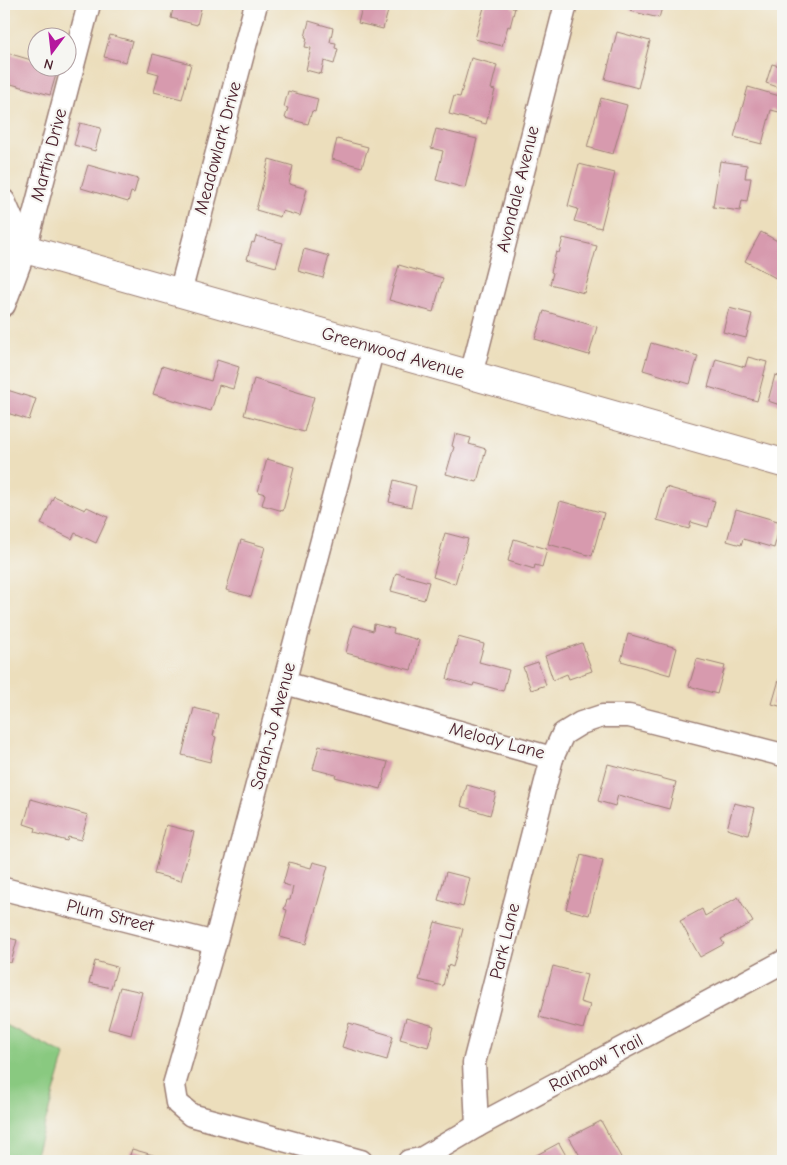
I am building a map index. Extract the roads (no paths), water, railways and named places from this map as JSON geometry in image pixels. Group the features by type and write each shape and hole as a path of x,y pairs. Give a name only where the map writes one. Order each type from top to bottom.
{"street":[{"name":"Martin Drive","path":"4,305 14,246 89,4"},
{"name":"Meadowlark Drive","path":"180,293 256,4"},
{"name":"Avondale Avenue","path":"471,375 566,4"},
{"path":"4,200 14,246"},
{"name":"Greenwood Avenue","path":"14,246 783,463"},
{"name":"Sarah-Jo Avenue","path":"361,1161 190,1115 177,1103 174,1085 215,943 373,348"},
{"name":"Melody Lane","path":"285,683 552,758 563,734 581,723 602,716 628,716 783,755"},
{"name":"Park Lane","path":"477,1126 474,1063 552,758"},
{"name":"Plum Street","path":"4,888 215,943"},
{"name":"Rainbow Trail","path":"410,1161 420,1159 477,1126 783,962"}]}
